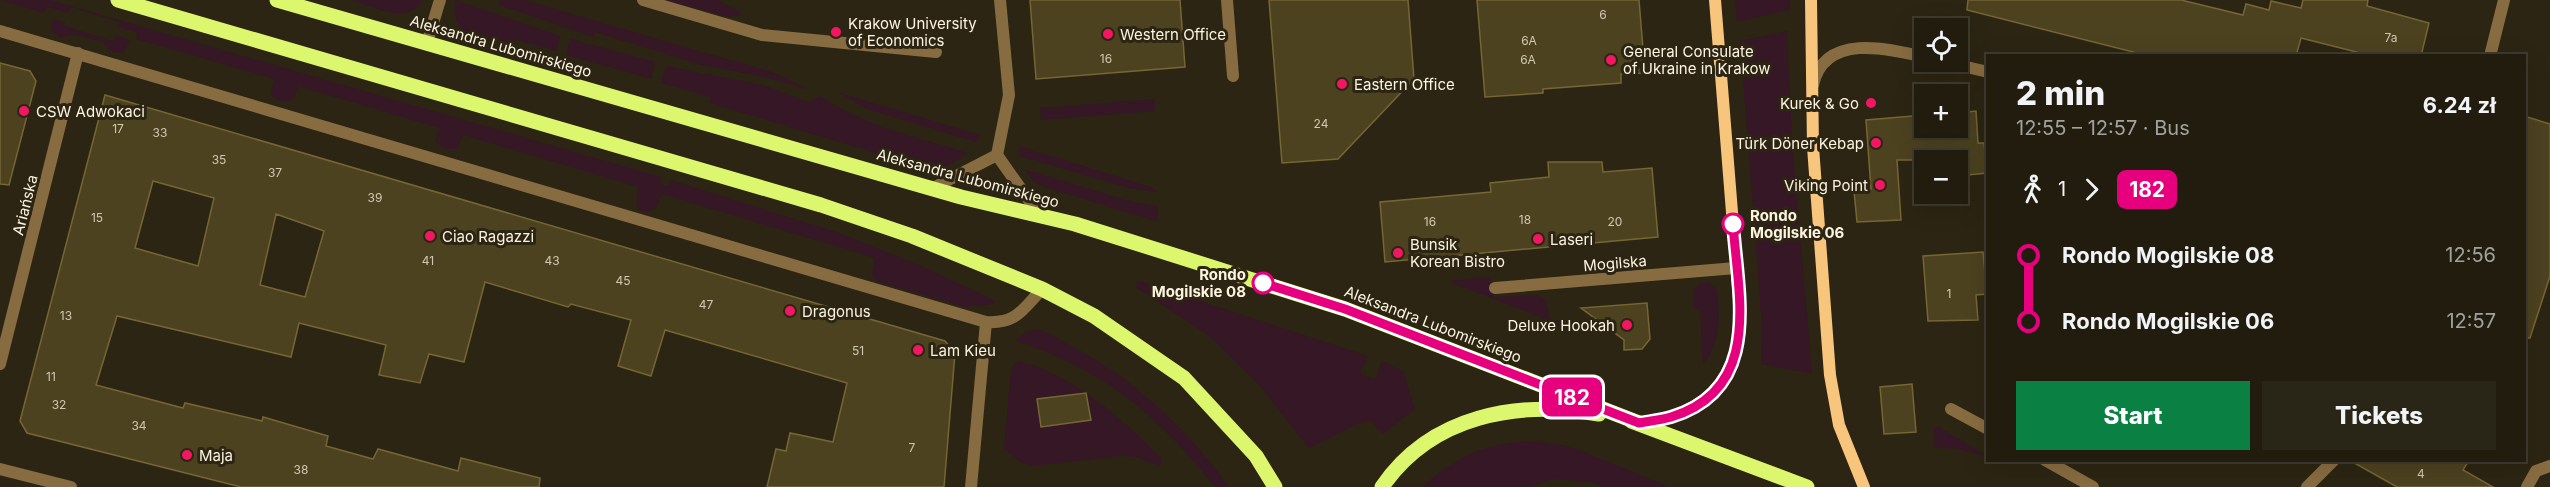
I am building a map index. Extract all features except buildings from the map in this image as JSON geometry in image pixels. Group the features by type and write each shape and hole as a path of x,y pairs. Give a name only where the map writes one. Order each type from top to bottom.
{"main road":[{"path":"118,0 821,205 912,236 1042,289 1094,316 1184,378 1256,456 1275,487"},
{"name":"Aleksandra Lubomirskiego","path":"277,0 933,189 1075,224 1345,309 1639,423"},
{"path":"1382,487 1401,462 1430,439 1449,428 1483,416 1525,409 1550,408 1579,411 1639,423 1807,487"}],"street":[{"path":"427,43 440,0"},
{"path":"643,0 762,35 936,52"},
{"path":"1000,0 1009,95 997,155 1040,216"},
{"path":"1227,0 1233,76"},
{"path":"1639,423 1670,417 1700,403 1723,381 1734,360 1740,332 1715,0"},
{"path":"1811,0 1813,147 1830,375 1837,418 1864,487"},
{"path":"2490,54 2504,0"},
{"path":"0,31 987,322 1006,322 1015,318 1042,289"},
{"path":"1811,92 1815,74 1823,63 1851,49 1877,46 1914,55"},
{"name":"Ariańska","path":"0,364 78,53"},
{"path":"1968,67 1986,72"},
{"path":"933,189 997,155"},
{"name":"Mogilska","path":"1495,288 1736,268"},
{"path":"971,487 987,322"},
{"path":"1951,409 1986,428"},
{"path":"2049,462 2093,487"},
{"path":"2307,487 2332,462"},
{"path":"2527,487 2536,471 2550,466"},
{"path":"0,469 71,487"}],"shaded area":[{"path":"0,0 50,0 661,177 660,184 668,186 671,180 836,232 924,267 995,301 993,304 982,306 970,305 969,308 878,282 872,274 875,258 662,194 656,208 640,211 637,203 638,187 463,135 457,149 444,149 436,141 439,128 298,86 294,98 285,102 279,101 271,95 274,79 136,39 138,33 118,27 119,22 71,7 68,13 47,7 44,13"},
{"path":"351,0 423,0 416,8 400,13 380,10"},
{"path":"456,0 560,36 557,51 516,40 514,47 471,35 457,23"},
{"path":"500,0 524,0 772,72 807,88 698,64 595,32 593,37 499,5"},
{"path":"665,0 717,0 741,12 740,15 729,17"},
{"path":"1735,0 1790,0 1790,10 1737,22"},
{"path":"52,19 65,22 64,26 113,41 116,35 130,40 124,52 115,53 109,50 103,42 74,34 61,38 51,30"},
{"path":"1787,31 1792,141 1812,372 1807,373 1761,364 1762,327 1740,41"},
{"path":"570,39 655,62 651,79 566,55"},
{"path":"666,66 763,85 808,102 820,96 873,123 968,153 948,166 922,167 710,103 711,97 661,83"},
{"path":"837,92 980,135 976,142 867,109"},
{"path":"1155,99 1155,111 1041,120 1040,108"},
{"path":"1019,146 1151,187 1157,192 1133,189 1020,156"},
{"path":"1024,169 1133,202 1158,206 1158,222 1044,187 1035,183"},
{"path":"1490,277 1494,297 1539,295 1546,301 1550,320 1576,320 1571,332 1565,327 1452,283 1453,280"},
{"path":"1139,281 1368,356 1360,373 1375,380 1382,361 1403,371 1415,409 1383,434 1370,420 1309,448 1260,386 1208,335 1135,287"},
{"path":"1709,282 1717,290 1719,320 1713,348 1703,365 1700,309 1694,308 1693,291 1699,284"},
{"path":"1039,330 1049,333 1096,360 1138,390 1167,415 1206,457 1229,487 1215,487 1194,461 1150,417 1102,380 1046,352 1015,341 1028,331"},
{"path":"1019,361 1058,376 1096,400 1161,458 1161,465 1158,466 1136,457 1123,456 1030,466 1020,462 1004,448 1011,368"},
{"path":"1939,427 1986,457 1958,449 1934,448 1933,428"},
{"path":"1538,441 1572,447 1670,487 1603,487 1592,482 1552,479 1530,487 1422,487 1449,466 1475,452 1504,444"}],"bus line":[{"name":"182","path":"1263,283 1345,309 1639,423 1670,417 1700,403 1716,389 1731,368 1737,353 1740,332 1733,224"}],"place":[{"name":"Krakow University of Economics","path":"836,32"},
{"name":"Western Office","path":"1108,34"},
{"name":"General Consulate of Ukraine in Krakow","path":"1611,60"},
{"name":"Eastern Office","path":"1342,84"},
{"name":"Kurek & Go","path":"1871,103"},
{"name":"CSW Adwokaci","path":"24,111"},
{"name":"Türk Döner Kebap","path":"1876,143"},
{"name":"Viking Point","path":"1880,185"},
{"name":"Rondo Mogilskie 06","path":"1733,224"},
{"name":"Ciao Ragazzi","path":"430,236"},
{"name":"Laseri","path":"1538,239"},
{"name":"Bunsik Korean Bistro","path":"1398,253"},
{"name":"Rondo Mogilskie 08","path":"1263,283"},
{"name":"Dragonus","path":"790,311"},
{"name":"Deluxe Hookah","path":"1627,325"},
{"name":"Lam Kieu","path":"918,350"},
{"name":"Maja","path":"187,455"}]}
